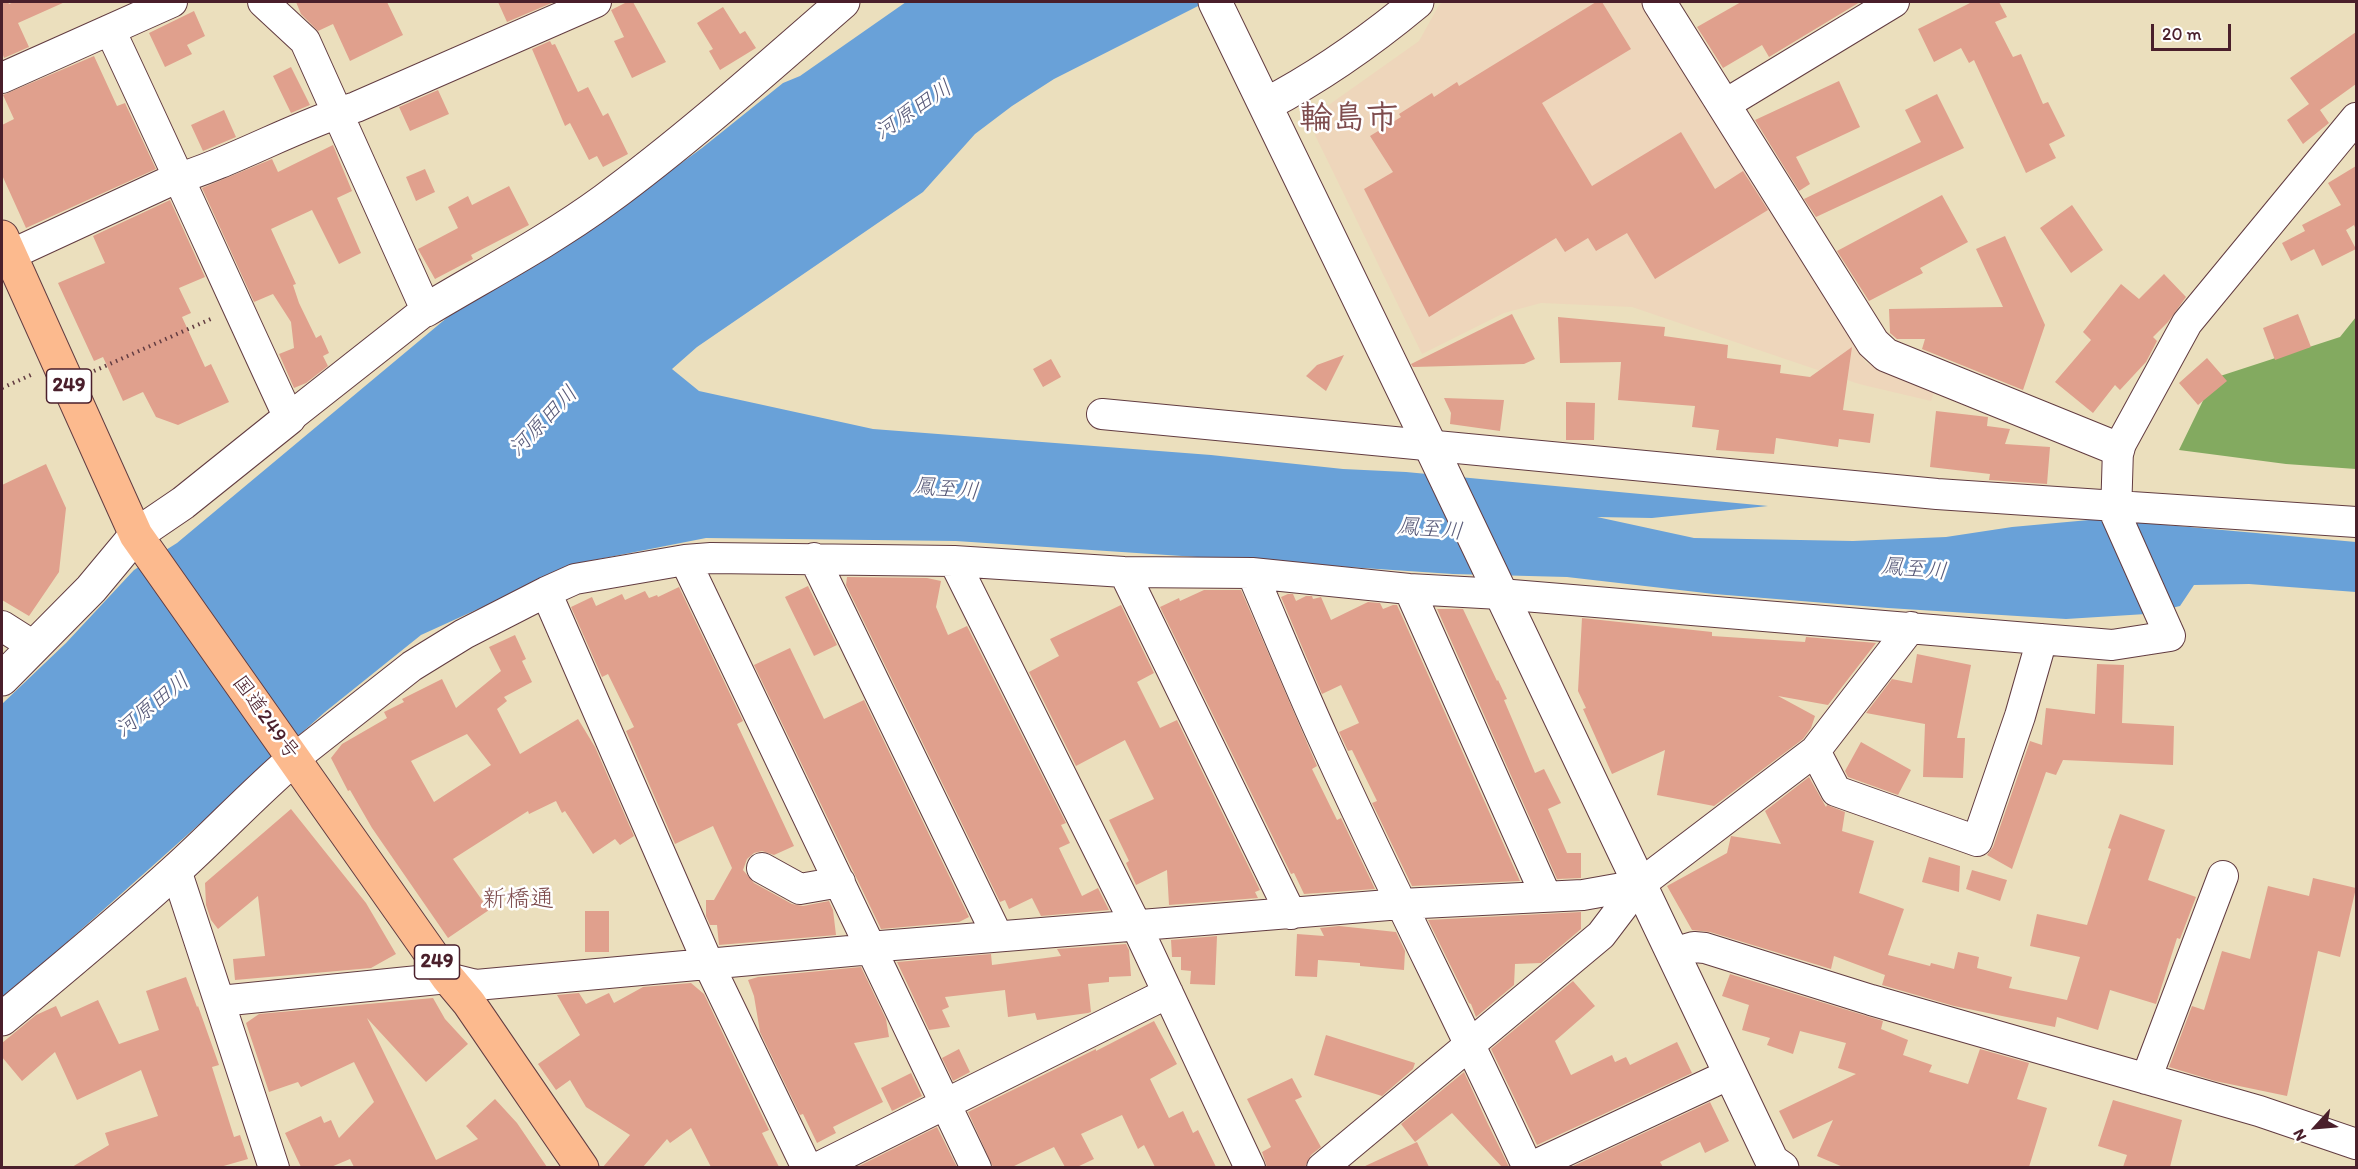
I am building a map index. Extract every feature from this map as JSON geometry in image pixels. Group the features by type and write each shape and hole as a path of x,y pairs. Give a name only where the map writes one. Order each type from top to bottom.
{"highway":[{"name":"国道249号","path":"6,246 143,545 582,1167"}],"street":[{"path":"2,78 172,2"},
{"path":"263,2 305,41 426,310"},
{"path":"6,246 180,178 317,119 356,107 596,2"},
{"path":"2,679 91,589 143,545 183,503 426,310 565,228 605,200 731,99 843,2"},
{"path":"1215,2 1430,445 1772,1161 1782,1167"},
{"path":"1258,91 1315,76 1385,28 1416,2"},
{"path":"1659,2 1873,343 1886,355 2118,449"},
{"path":"1724,105 1894,2"},
{"path":"110,30 289,418"},
{"path":"2,1019 176,870 293,757 412,666 464,634 575,579 685,560 814,558 954,561 1124,572 1252,573 1409,589 1500,594 2112,645 2170,636 2116,510 2118,449 2187,323 2356,118"},
{"path":"1102,414 2116,510 2356,522"},
{"path":"814,558 997,936"},
{"path":"685,560 976,1167"},
{"path":"954,561 1136,925 1250,1167"},
{"path":"1124,572 1291,914"},
{"path":"1252,573 1324,740 1528,1167 1730,1074"},
{"path":"1409,589 1546,896"},
{"path":"546,592 708,963 807,1167"},
{"path":"2,626 35,647"},
{"path":"1322,1167 1601,935 1639,885 1815,752 1911,627"},
{"path":"1815,752 1836,791 1977,841 2020,716 2042,639"},
{"path":"762,868 800,889 840,882"},
{"path":"176,870 274,1167"},
{"path":"2146,1079 2223,876"},
{"path":"220,1001 448,978 476,985 997,936 1401,904 1583,895 1639,885"},
{"path":"1673,953 1694,947 1705,948 1871,1000 2259,1111 2356,1144"},
{"path":"817,1167 1167,993"}],"path":[{"path":"90,372 237,308"},
{"path":"2,388 36,373"}],"shaded area":[{"path":"1444,2 1641,2 1866,363 1935,389 1931,401 1859,384 1632,307 1541,303 1504,313 1422,354 1315,135 1323,109 1419,41 1439,5"}],"green space":[{"path":"2356,317 2356,469 2286,464 2179,450 2214,378 2340,337"}],"water":[{"path":"906,2 1206,2 1054,79 1012,106 975,134 923,192 697,347 672,369 699,391 873,429 1211,455 1343,469 1406,472 1768,506 1652,518 1597,517 1694,538 1853,541 1946,537 2012,527 2100,519 2356,542 2356,592 2249,584 2194,585 2180,606 2146,614 2066,619 1714,594 1567,577 1453,574 956,541 706,538 579,563 421,635 325,712 28,977 2,997 2,704 66,643 134,570 177,543 467,301 589,230 702,148 783,83 800,76"}],"building":[{"path":"2,2 9,4 14,2 65,2 18,23 29,47 4,58"},
{"path":"296,2 387,2 403,35 350,61 333,24 318,31 301,14"},
{"path":"498,2 554,2 507,22"},
{"path":"627,2 633,2 666,62 632,78 614,41 624,37 611,10"},
{"path":"1596,2 1602,2 1631,49 1542,103 1592,186 1681,132 1715,189 1743,171 1768,210 1655,279 1627,233 1596,251 1588,238 1565,252 1556,238 1429,317 1364,189 1393,172 1370,136 1401,117 1399,114 1432,93 1434,97 1457,82 1459,86"},
{"path":"1741,2 1860,2 1769,57 1762,45 1723,68 1697,27"},
{"path":"1972,2 1999,2 2007,17 1995,22 2013,57 2021,54 2043,104 2048,102 2065,136 2049,144 2056,158 2026,173 1974,60 1969,63 1961,48 1934,62 1918,29"},
{"path":"723,7 740,34 745,31 756,48 720,70 709,51 713,49 697,23"},
{"path":"194,11 205,36 187,45 192,54 165,67 149,33"},
{"path":"2356,32 2356,84 2320,110 2329,123 2303,144 2287,120 2309,104 2290,78"},
{"path":"550,41 552,45 555,44 578,92 588,87 603,116 608,113 628,154 603,167 597,156 589,160 570,123 565,126 532,49"},
{"path":"94,56 117,106 125,103 156,169 26,228 2,175 2,125 14,119 3,95"},
{"path":"291,67 310,105 291,113 273,76"},
{"path":"1839,81 1860,127 1796,157 1810,184 1799,191 1755,120"},
{"path":"438,90 449,114 410,131 399,107"},
{"path":"1937,94 1964,148 1816,217 1804,199 1921,142 1905,110"},
{"path":"224,110 236,137 203,151 191,125"},
{"path":"333,145 352,191 337,198 361,253 339,264 312,210 271,229 296,284 293,285 299,303 316,338 321,335 329,353 323,356 328,366 306,383 294,388 279,354 294,348 291,322 273,294 254,302 202,188 272,159 278,172"},
{"path":"2356,166 2356,230 2354,225 2346,230 2356,249 2322,266 2314,249 2291,261 2282,243 2305,231 2302,225 2341,205 2328,183"},
{"path":"425,169 435,192 416,201 406,177"},
{"path":"509,186 529,225 471,255 473,259 435,279 418,249 458,228 448,207 468,196 472,205"},
{"path":"1942,195 1968,242 1920,268 1923,273 1869,301 1837,251"},
{"path":"170,200 205,277 179,288 191,313 182,317 205,367 211,364 229,402 178,425 156,417 143,392 123,401 103,357 94,361 58,283 105,263 93,236"},
{"path":"2072,205 2103,250 2071,273 2040,228"},
{"path":"2005,236 2045,325 2023,390 1922,349 1925,339 1897,339 1890,333 1889,309 2003,307 1976,249"},
{"path":"2164,274 2186,297 2168,322 2153,337 2157,341 2146,362 2120,390 2115,385 2093,413 2055,382 2091,340 2083,332 2121,284 2139,299"},
{"path":"1512,314 1535,359 1524,364 1413,367 1411,364"},
{"path":"2298,314 2311,347 2275,360 2263,328"},
{"path":"1558,317 1665,327 1664,336 1728,345 1727,358 1781,365 1780,373 1810,377 1852,347 1843,410 1874,414 1870,443 1839,439 1838,447 1776,438 1774,454 1716,450 1719,430 1692,427 1695,406 1618,400 1621,362 1560,363"},
{"path":"1344,355 1326,391 1306,376 1317,365"},
{"path":"2207,358 2227,381 2198,405 2179,383"},
{"path":"1051,359 1061,377 1043,387 1033,369"},
{"path":"1444,398 1504,400 1500,431 1450,424 1451,413"},
{"path":"1566,402 1595,403 1594,440 1566,440"},
{"path":"1936,411 1988,417 1987,426 2010,429 2005,444 2050,447 2047,484 1989,480 1990,474 1930,467"},
{"path":"46,464 66,508 59,572 29,616 2,600 2,485"},
{"path":"847,577 927,578 941,581 936,607 948,635 967,626 1066,823 1061,825 1070,843 1059,848 1082,896 1098,888 1109,910 1041,916 1032,898 1009,909 1005,900 1000,902 846,585"},
{"path":"808,586 837,645 814,656 785,597"},
{"path":"679,587 743,721 737,724 794,846 774,855 762,851 754,853 747,859 743,870 754,883 792,904 803,906 829,901 833,910 836,935 719,945 717,925 710,925 706,916 706,900 714,900 732,868 713,826 675,844 626,731 634,727 608,674 602,677 571,607 592,597 596,606 622,594 625,600 645,591 649,598 657,595 658,597"},
{"path":"1204,590 1241,590 1317,766 1312,769 1337,820 1341,818 1375,889 1304,894 1294,873 1291,874 1160,607"},
{"path":"1293,594 1296,601 1306,596 1312,596 1313,599 1321,597 1331,620 1368,602 1380,603 1383,609 1397,605 1520,881 1412,886 1372,803 1377,801 1352,750 1348,751 1339,732 1359,723 1341,685 1322,694 1281,597"},
{"path":"1121,605 1154,673 1137,682 1160,728 1177,720 1260,890 1255,892 1258,898 1169,905 1167,870 1136,885 1126,863 1129,861 1109,820 1154,799 1125,740 1076,766 1029,672 1059,656 1050,639"},
{"path":"1437,609 1463,609 1507,699 1504,700 1535,773 1544,769 1561,803 1548,809 1567,853 1581,853 1581,878 1557,879"},
{"path":"1582,618 1712,632 1712,636 1805,642 1806,637 1876,643 1828,705 1778,696 1815,716 1811,728 1803,739 1714,806 1657,795 1665,750 1612,774 1583,709 1586,708 1578,691"},
{"path":"515,635 526,659 522,661 532,682 504,697 507,701 497,709 520,754 578,719 595,747 634,836 620,845 615,839 593,854 565,811 562,813 556,801 529,814 528,811 453,859 489,910 448,938 372,828 350,790 348,791 331,758 342,744 387,718 384,712 404,702 402,699 442,679 456,708 501,671 489,647","holes":["467,734 491,765 434,802 411,761"]},
{"path":"790,648 824,719 864,700 969,917 959,922 881,929 754,665"},
{"path":"1917,654 1971,665 1957,738 1965,738 1963,778 1923,777 1925,724 1866,713 1892,679 1912,683"},
{"path":"2097,664 2124,665 2122,723 2174,726 2173,765 2063,760 2056,775 2046,772 2012,869 1987,855 1993,847 2030,741 2042,745 2046,708 2095,714"},
{"path":"1861,742 1911,770 1898,795 1848,777 1845,771"},
{"path":"1809,777 1826,807 1827,805 1845,812 1842,831 1874,841 1859,893 1904,909 1888,955 1930,966 1931,963 1954,969 1958,952 1979,957 1977,968 2012,977 2009,988 2067,1000 2080,957 2030,946 2037,914 2087,925 2111,849 2108,848 2120,814 2165,830 2148,880 2196,897 2180,939 2177,938 2156,1004 2110,990 2098,1030 2057,1017 2055,1027 1954,1006 1882,985 1885,975 1834,956 1831,969 1710,932 1692,930 1667,886 1727,853 1731,836 1781,844 1765,811"},
{"path":"291,809 366,903 396,954 371,968 235,980 233,959 265,956 258,896 218,929 211,920 206,905 205,883"},
{"path":"1929,857 1960,866 1959,892 1922,882"},
{"path":"1972,870 2007,880 2000,901 1966,889"},
{"path":"2313,878 2356,888 2340,957 2318,951 2287,1096 2215,1081 2169,1067 2192,1006 2204,1010 2222,951 2250,959 2268,886 2309,896"},
{"path":"585,911 609,911 609,952 585,952"},
{"path":"1581,912 1581,929 1541,963 1515,964 1514,985 1476,1017 1428,920"},
{"path":"1339,926 1396,932 1405,951 1404,970 1360,966 1360,963 1318,960 1317,977 1295,976 1297,934 1324,936 1320,928"},
{"path":"1217,936 1215,985 1190,984 1191,971 1181,970 1181,957 1172,957 1171,940"},
{"path":"1126,944 1129,950 1131,976 1109,977 1109,982 1088,984 1091,1012 1037,1020 1035,1013 1008,1017 1005,990 945,997 949,1007 942,1010 950,1027 929,1030 897,962 991,954 992,965 1061,956 1057,949"},
{"path":"861,967 886,1019 889,1037 854,1043 883,1102 833,1127 836,1133 817,1143 803,1114 800,1115 760,1032 754,996 748,980 758,977"},
{"path":"1730,974 1883,1021 1881,1029 1908,1040 1903,1055 1932,1065 1929,1072 1968,1084 1980,1049 2029,1063 2017,1099 2047,1108 2029,1167 1843,1167 1817,1156 1833,1120 1793,1139 1779,1111 1856,1074 1838,1068 1846,1043 1800,1031 1793,1054 1767,1045 1770,1038 1742,1030 1749,1005 1722,996"},
{"path":"186,977 219,1065 212,1067 234,1137 240,1135 248,1159 220,1167 72,1167 109,1145 105,1133 158,1116 141,1070 77,1100 55,1052 22,1081 2,1057 2,1043 36,1015 56,1006 61,1017 98,1000 119,1044 159,1030 146,991"},
{"path":"1573,981 1595,1006 1555,1041 1571,1075 1612,1055 1615,1062 1626,1057 1630,1065 1677,1042 1692,1073 1537,1145 1491,1049"},
{"path":"691,983 704,994 769,1130 762,1133 779,1167 711,1167 691,1128 670,1143 667,1139 643,1167 603,1167 630,1135 586,1107 570,1080 556,1090 538,1064 580,1035 557,995 579,993 586,1004 609,993 614,1003 643,987"},
{"path":"433,998 445,1019 468,1044 426,1082 367,1018 436,1160 478,1139 466,1126 495,1099 517,1123 547,1167 354,1167 350,1159 331,1167 301,1167 285,1133 321,1116 324,1123 331,1120 339,1138 374,1102 354,1062 301,1087 298,1082 269,1092 246,1023 259,1014"},
{"path":"1154,1021 1177,1064 1150,1079 1169,1118 1183,1111 1193,1133 1198,1130 1216,1167 1155,1167 1144,1145 1138,1149 1122,1115 1081,1134 1094,1159 1077,1167 1065,1167 1054,1147 1012,1167 993,1167 968,1112"},
{"path":"1326,1035 1415,1063 1413,1069 1382,1096 1314,1075"},
{"path":"959,1049 970,1072 953,1081 942,1058"},
{"path":"1464,1072 1509,1167 1502,1167 1452,1113 1415,1142 1401,1124"},
{"path":"911,1073 922,1096 892,1111 881,1088"},
{"path":"1292,1078 1302,1097 1295,1100 1321,1147 1311,1155 1305,1167 1267,1167 1262,1152 1271,1147 1247,1099"},
{"path":"2113,1100 2182,1120 2170,1167 2123,1167 2127,1155 2098,1146"},
{"path":"1710,1102 1729,1141 1705,1153 1700,1142 1660,1162 1663,1167 1571,1167"},
{"path":"937,1127 957,1167 857,1167"},
{"path":"1417,1142 1429,1167 1363,1167"}],"district":[{"name":"輪島市","path":"1349,120"},
{"name":"新橋通","path":"518,900"}],"water label":[{"name":"河原田川","path":"914,111"},
{"name":"河原田川","path":"544,422"},
{"name":"鳳至川","path":"946,490"},
{"name":"鳳至川","path":"1430,530"},
{"name":"鳳至川","path":"1914,570"},
{"name":"河原田川","path":"153,706"}]}
